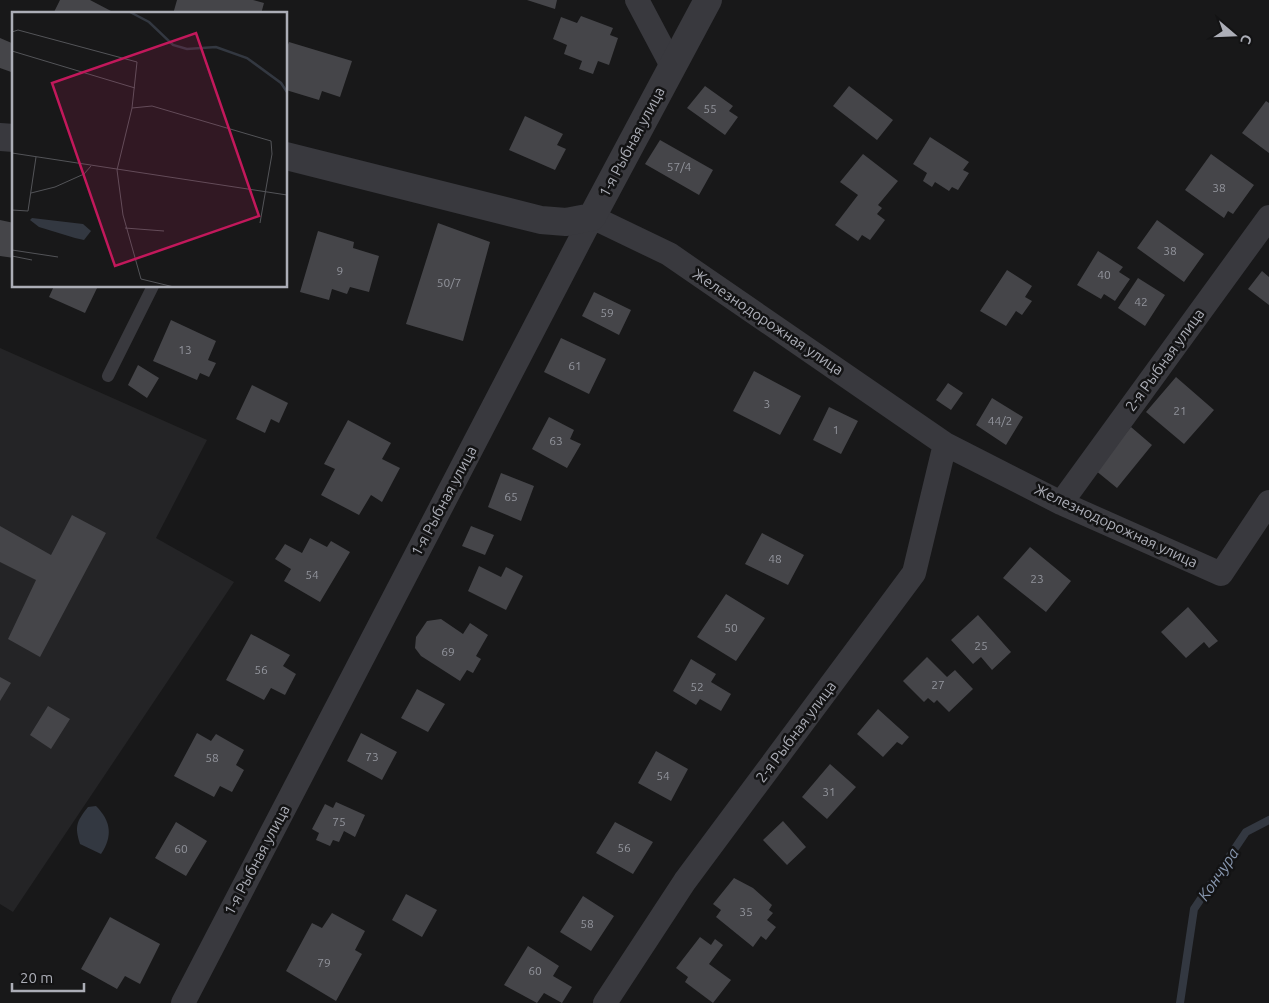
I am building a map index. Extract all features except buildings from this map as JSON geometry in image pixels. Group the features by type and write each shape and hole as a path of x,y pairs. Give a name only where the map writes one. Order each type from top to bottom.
{"street":[{"path":"637,0 672,66"},
{"name":"1-я Рыбная улица","path":"183,1003 592,217 708,0"},
{"path":"288,157 541,220 566,222 592,217"},
{"name":"Железнодорожная улица","path":"592,217 669,254 945,444 1061,503 1221,574 1269,502"},
{"name":"2-я Рыбная улица","path":"1061,503 1269,217"},
{"name":"2-я Рыбная улица","path":"605,1003 685,881 914,573 945,444"}],"lane":[{"path":"108,376 152,288"}],"shaded area":[{"path":"0,348 207,440 156,538 234,582 13,912 0,904"},
{"path":"96,806 105,817 109,829 109,835 101,854 80,844 77,833 79,820 84,812 88,807"}],"waterway":[{"name":"Кончура","path":"1180,1003 1194,909 1246,832 1269,820"}]}
